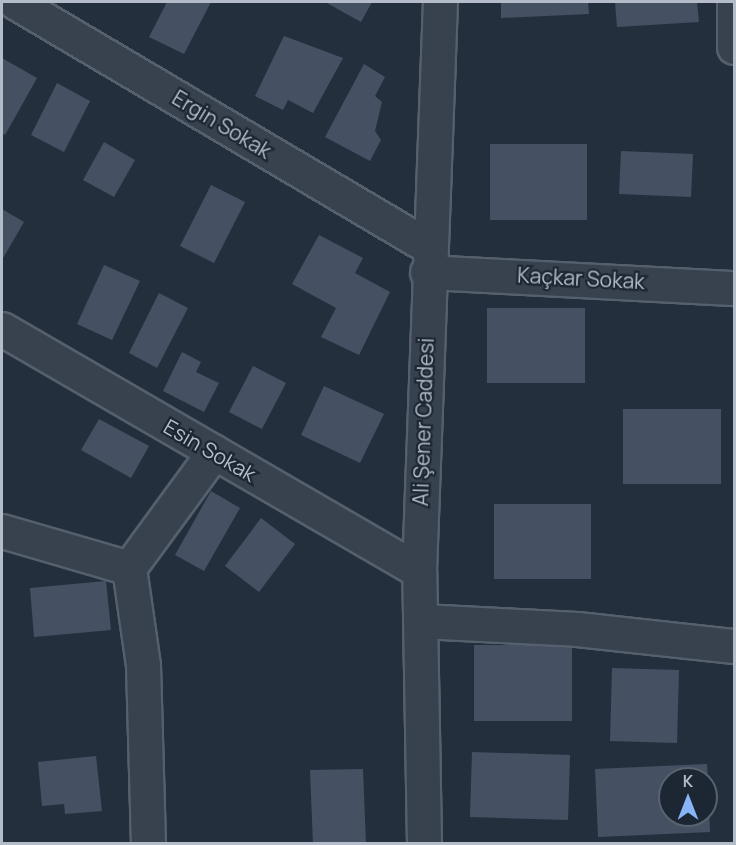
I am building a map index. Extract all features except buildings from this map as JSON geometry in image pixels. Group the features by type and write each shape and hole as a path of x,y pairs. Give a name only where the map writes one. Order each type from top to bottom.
{"street":[{"name":"Ergin Sokak","path":"15,2 428,260"},
{"name":"Ali Şener Caddesi","path":"424,843 419,572 428,260 440,2"},
{"path":"734,2 735,47"},
{"name":"Kaçkar Sokak","path":"428,260 735,288"},
{"name":"Esin Sokak","path":"2,329 419,572"},
{"path":"148,843 143,665 129,568 214,452"},
{"path":"2,531 129,568"},
{"path":"421,621 577,628 735,646"}]}
